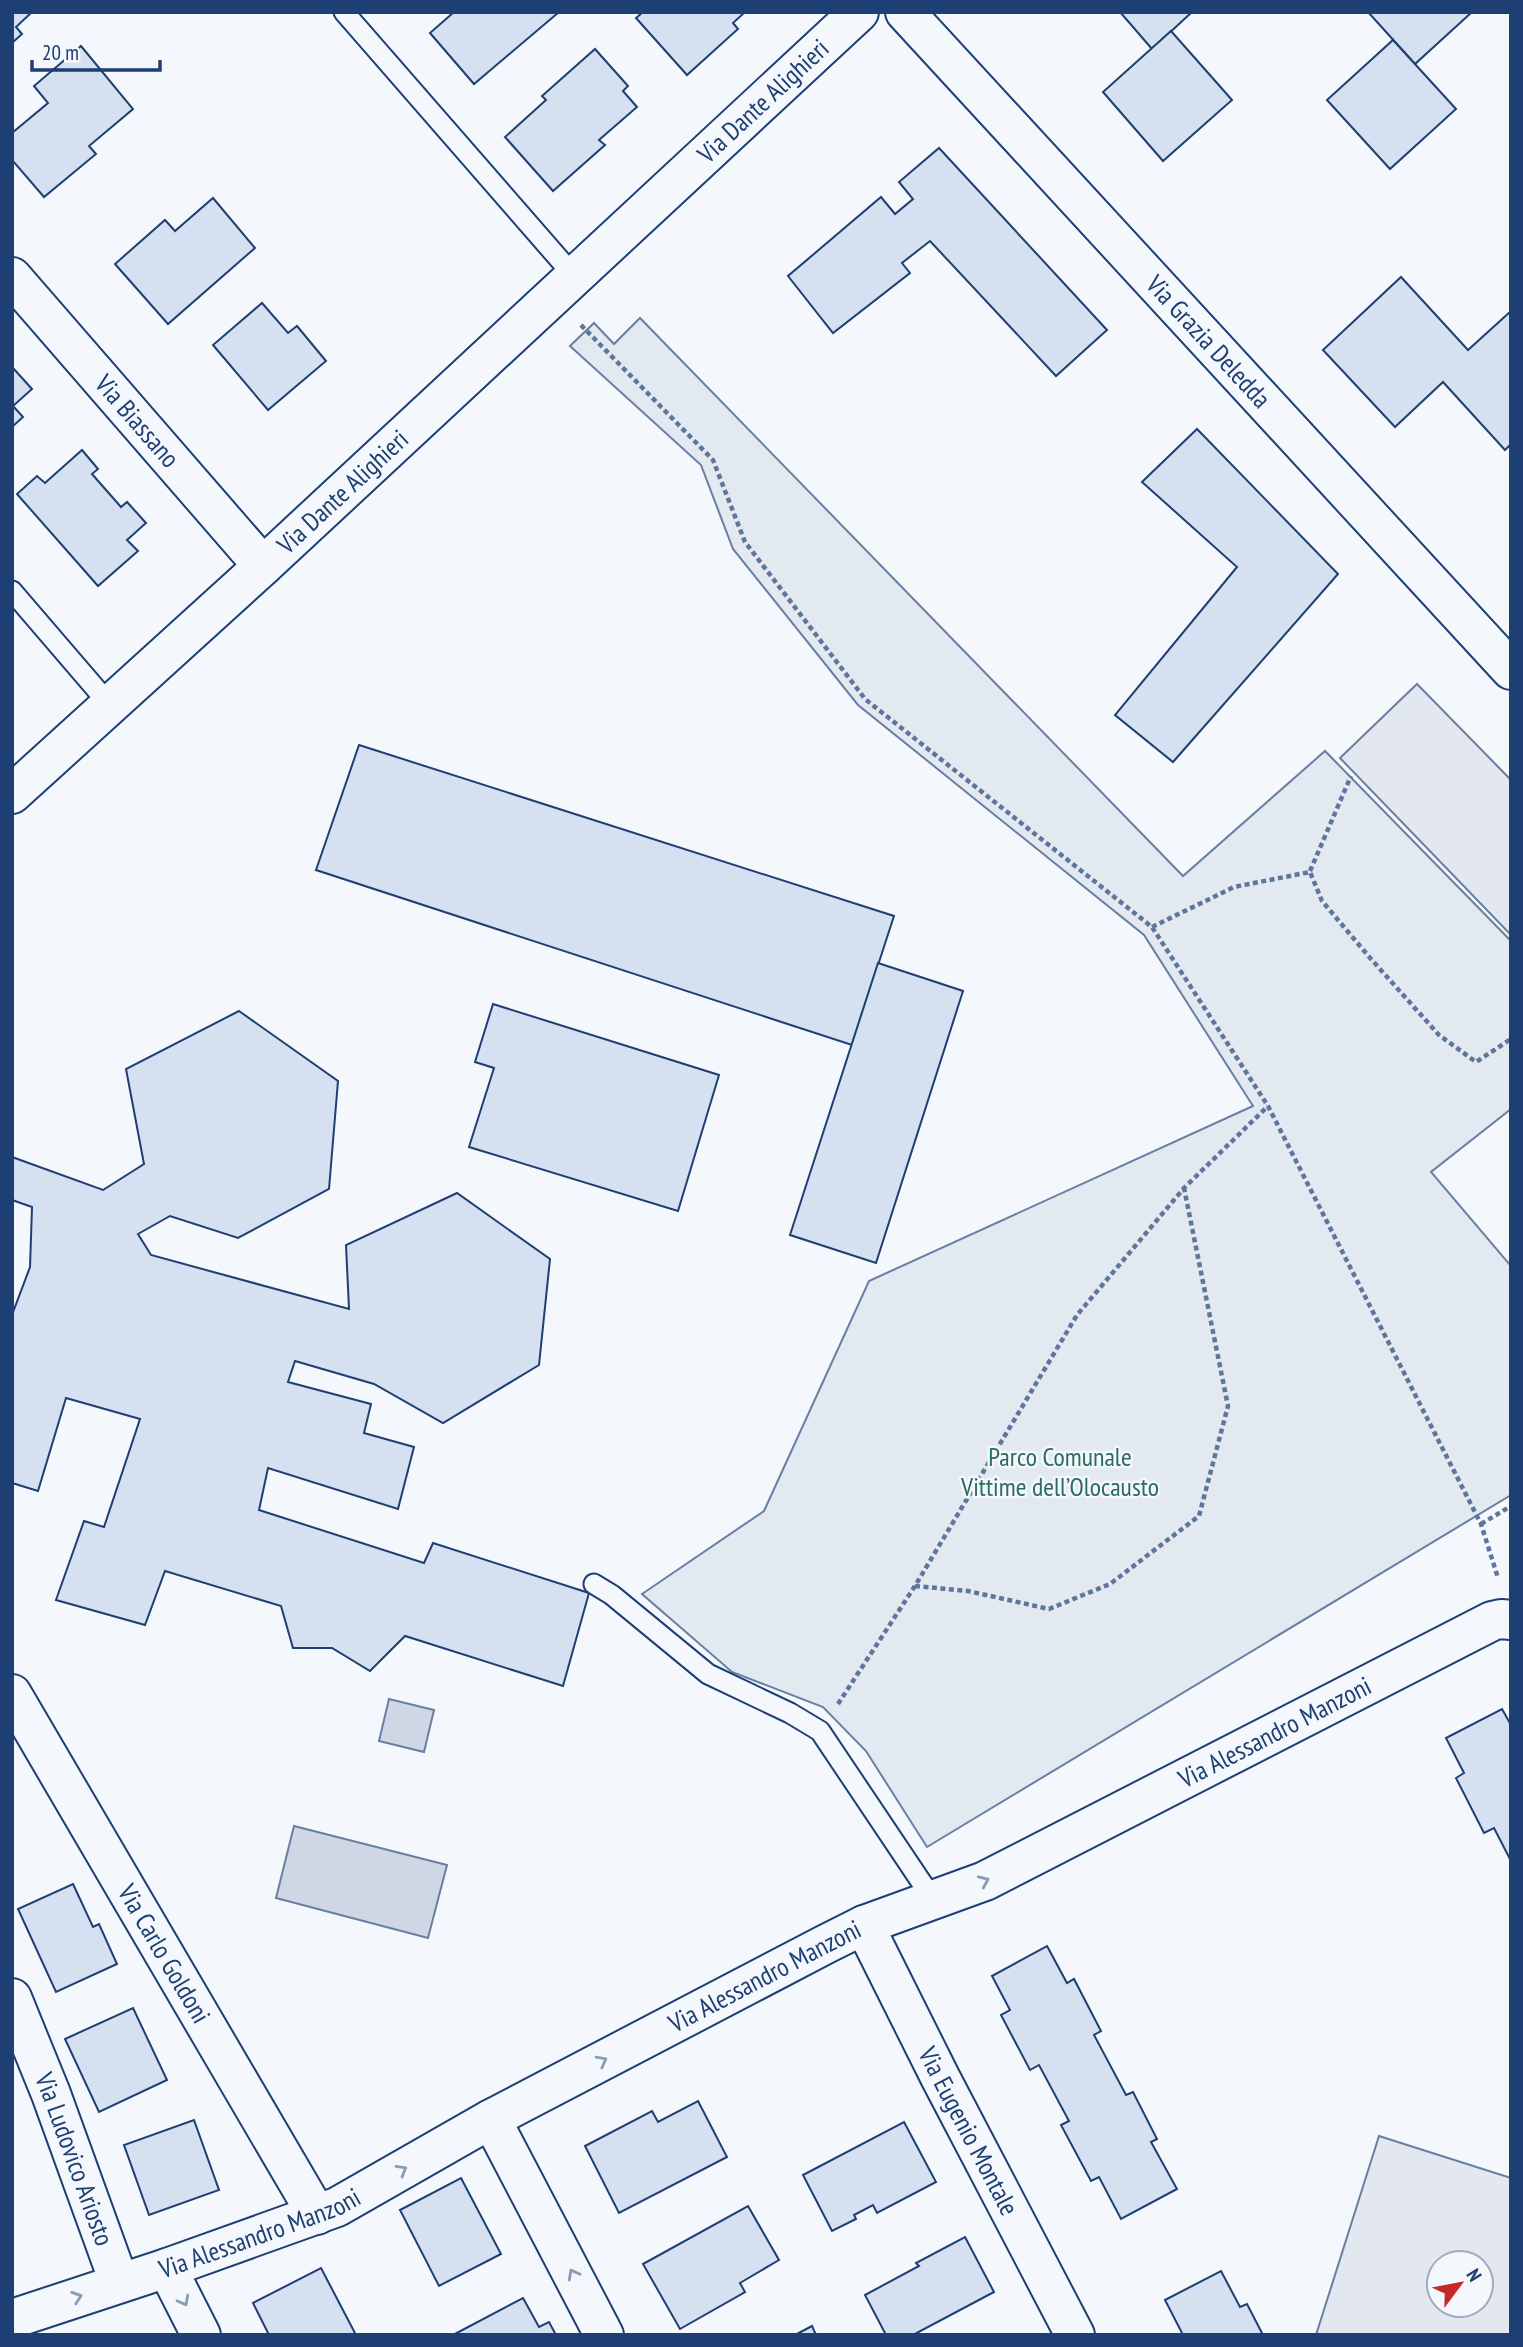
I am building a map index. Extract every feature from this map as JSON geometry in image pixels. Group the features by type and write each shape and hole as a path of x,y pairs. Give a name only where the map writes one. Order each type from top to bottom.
{"street":[{"name":"Via Dante Alighieri","path":"12,793 263,566 859,12"},
{"name":"Via Grazia Deledda","path":"905,12 1511,670"},
{"name":"Via Biassano","path":"12,277 263,566"},
{"name":"Via Alessandro Manzoni","path":"12,2319 167,2268 337,2207 492,2119 864,1925 985,1881 1492,1621 1511,1620"},
{"name":"Via Carlo Goldoni","path":"12,1694 317,2215"},
{"name":"Via Eugenio Montale","path":"864,1925 1075,2335"},
{"name":"Via Ludovico Ariosto","path":"12,1998 51,2094 119,2282"},
{"path":"492,2119 604,2335"},
{"path":"167,2268 201,2335"}],"lane":[{"path":"344,12 564,286"},
{"path":"12,591 109,704"},
{"path":"594,1584 612,1595 708,1674 790,1713 820,1731 934,1901"}],"path":[{"path":"564,286 713,460 745,542 864,699 1152,927 1268,1106 1481,1524 1500,1583"},
{"path":"1351,776 1310,872 1322,901 1439,1035 1476,1062 1511,1040"},
{"path":"1152,927 1234,887 1310,872"},
{"path":"820,1731 915,1586 1077,1315 1184,1188 1268,1106"},
{"path":"915,1586 968,1591 1049,1609 1110,1584 1199,1516 1228,1406 1184,1188"},
{"path":"1481,1524 1511,1506"}],"green space":[{"name":"Parco Comunale Vittime dell’Olocausto","path":"640,318 1183,876 1325,751 1511,941 1511,1109 1431,1172 1511,1266 1511,1495 927,1847 866,1751 823,1707 732,1672 642,1594 764,1511 869,1281 1253,1106 1144,935 858,705 733,549 701,465 570,346 594,323 614,344"}],"shaded area":[{"path":"1417,684 1511,780 1511,935 1340,758"},
{"path":"389,1699 434,1710 424,1752 379,1741"},
{"path":"294,1826 447,1865 428,1938 276,1898"},
{"path":"1379,2136 1511,2178 1511,2335 1316,2335"}],"building":[{"path":"12,12 32,12 16,27 22,34 12,43"},
{"path":"454,12 559,12 474,84 430,33"},
{"path":"643,12 745,12 733,23 738,29 687,75 636,18"},
{"path":"1120,12 1192,12 1152,49"},
{"path":"1368,12 1472,12 1415,64"},
{"path":"1171,31 1232,100 1163,161 1103,92"},
{"path":"1393,40 1456,109 1390,169 1327,100"},
{"path":"81,46 133,109 89,146 96,154 44,197 12,160 12,133 48,103 34,86"},
{"path":"595,49 628,86 623,91 637,107 599,140 605,145 553,191 505,137 546,100 542,96"},
{"path":"939,148 1107,330 1056,376 930,241 902,263 910,273 833,333 788,276 881,197 895,214 913,199 899,182"},
{"path":"213,198 255,248 168,324 115,264 165,220 175,231"},
{"path":"1401,277 1468,350 1511,311 1511,444 1505,450 1443,382 1395,427 1323,350"},
{"path":"262,303 288,333 297,326 326,361 268,410 213,345"},
{"path":"13,368 32,389 13,406 23,417 12,427"},
{"path":"1197,429 1338,574 1173,762 1115,715 1237,567 1142,482"},
{"path":"82,450 98,469 92,474 121,507 127,502 146,523 127,540 138,551 98,586 17,494 37,476 45,483"},
{"path":"359,745 894,916 852,1045 316,870"},
{"path":"878,963 963,991 876,1263 790,1235"},
{"path":"493,1004 719,1075 678,1211 469,1147 494,1068 475,1062"},
{"path":"239,1011 338,1081 329,1189 238,1238 170,1216 138,1234 151,1255 349,1309 346,1245 457,1193 550,1259 539,1365 443,1423 374,1384 295,1361 288,1382 371,1404 364,1433 414,1447 398,1509 268,1468 259,1510 424,1563 433,1543 589,1593 563,1686 405,1636 370,1671 332,1648 293,1648 281,1606 165,1571 145,1625 56,1600 84,1521 104,1527 140,1419 66,1398 38,1491 12,1483 12,1315 30,1267 32,1207 12,1200 12,1157 103,1190 144,1164 126,1069"},
{"path":"1502,1709 1511,1725 1511,1861 1494,1828 1484,1833 1456,1778 1464,1773 1446,1738"},
{"path":"73,1884 93,1927 99,1924 117,1964 56,1992 18,1909"},
{"path":"1047,1946 1067,1983 1074,1979 1101,2031 1094,2035 1126,2095 1133,2092 1157,2139 1151,2142 1177,2189 1121,2219 1099,2177 1091,2181 1061,2125 1069,2121 1039,2065 1030,2070 1001,2015 1010,2010 992,1976"},
{"path":"133,2008 167,2080 99,2112 65,2039"},
{"path":"698,2101 727,2157 619,2213 585,2146 652,2111 658,2122"},
{"path":"194,2120 219,2190 149,2215 124,2145"},
{"path":"904,2122 936,2182 877,2213 873,2205 854,2215 856,2219 832,2231 803,2175"},
{"path":"461,2178 501,2254 439,2286 400,2210"},
{"path":"748,2206 779,2260 740,2283 745,2292 680,2329 643,2264"},
{"path":"965,2237 994,2292 913,2335 886,2335 865,2295"},
{"path":"321,2268 356,2335 269,2335 253,2303"},
{"path":"1221,2271 1240,2307 1247,2304 1263,2335 1183,2335 1165,2300"},
{"path":"523,2298 539,2327 549,2322 556,2335 453,2335"},
{"path":"812,2326 816,2335 795,2335"}]}
